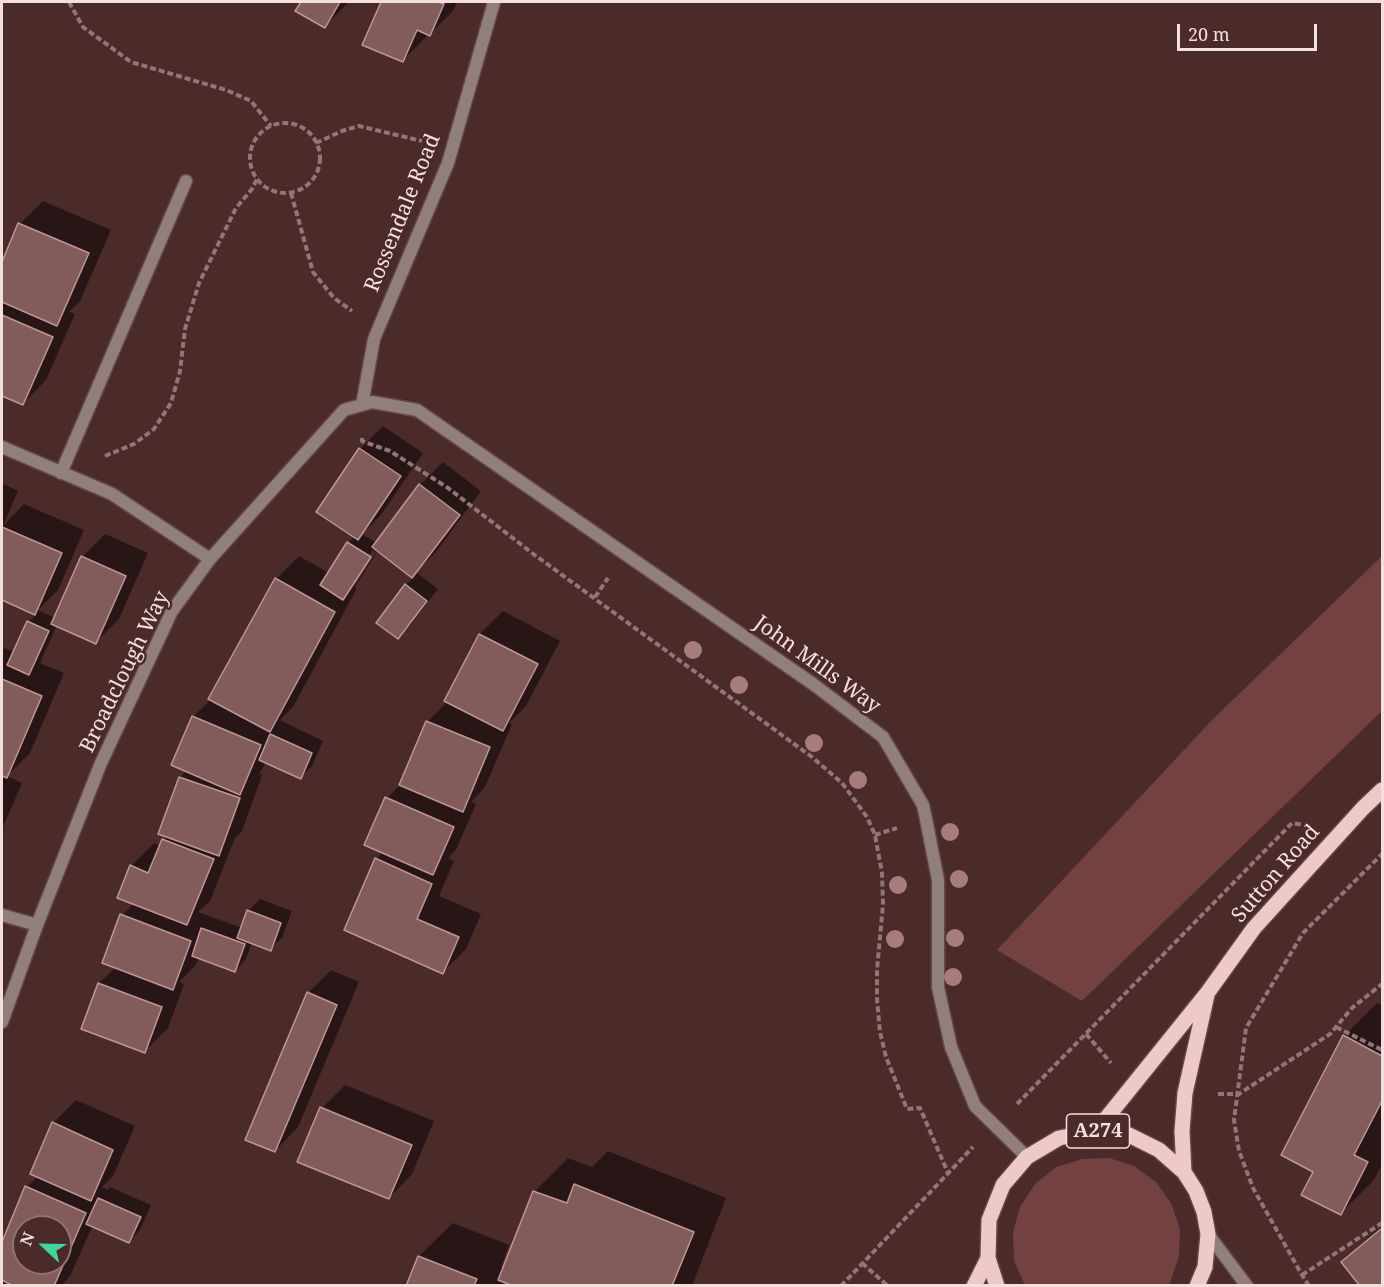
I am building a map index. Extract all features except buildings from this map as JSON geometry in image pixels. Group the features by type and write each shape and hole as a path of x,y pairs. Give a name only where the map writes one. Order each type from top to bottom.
{"main road":[{"name":"Sutton Road","path":"1096,1131 1208,992 1254,928 1340,833 1383,790"},
{"name":"Sutton Road","path":"1184,1172 1182,1131 1185,1093 1208,992"},
{"name":"Sutton Road","path":"997,1286 988,1258 989,1220 1003,1185 1027,1157 1059,1138 1096,1131 1129,1135 1159,1150 1184,1172 1196,1191 1204,1212 1208,1234 1205,1267 1197,1286"},
{"name":"Sutton Road","path":"974,1286 988,1258"}],"street":[{"name":"Rossendale Road","path":"367,404 374,339 448,163 494,2"},
{"path":"61,472 186,181"},
{"name":"Broadclough Way","path":"2,1022 37,925 101,763 172,612 210,559 344,410 367,404"},
{"name":"John Mills Way","path":"367,404 417,410 813,684 883,737 923,805 938,880 938,987 951,1047 975,1106 1027,1157"},
{"path":"2,447 112,494 210,559"},
{"path":"2,915 37,925"},
{"path":"1208,1234 1247,1286"}],"path":[{"path":"69,2 83,27 131,62 226,90 251,101 271,126"},
{"path":"283,123 294,124 306,130 316,143 320,160 318,172 306,186 291,193 279,193 269,189 257,179 250,163 251,151 254,141 271,126 283,123"},
{"path":"316,143 359,126 415,139 452,151"},
{"path":"69,453 109,456 134,444 154,429 171,403 180,371 185,329 199,283 236,208 252,189 257,179"},
{"path":"291,193 313,272 334,298 377,330"},
{"path":"367,404 362,441 390,451 448,488 532,553 812,757 837,778 856,800 875,835 882,873 883,904 877,970 877,999 880,1032 886,1057 908,1109 920,1108 948,1173"},
{"path":"841,1286 948,1173 997,1129 1292,823 1340,833"},
{"path":"1310,1286 1253,1188 1239,1151 1234,1120 1246,1028 1303,933 1383,854"},
{"path":"1239,1094 1330,1034 1352,1008 1383,984"},
{"path":"1336,1027 1383,1050"},
{"path":"1302,1275 1383,1222"},
{"path":"862,1263 888,1286"}],"shaded area":[{"path":"1382,556 1382,711 1082,1001 997,950 1212,720"},
{"path":"1109,1158 1134,1166 1156,1182 1171,1203 1180,1229 1179,1256 1170,1283 1168,1286 1025,1285 1014,1261 1013,1232 1020,1207 1035,1184 1056,1167 1082,1159"}]}
